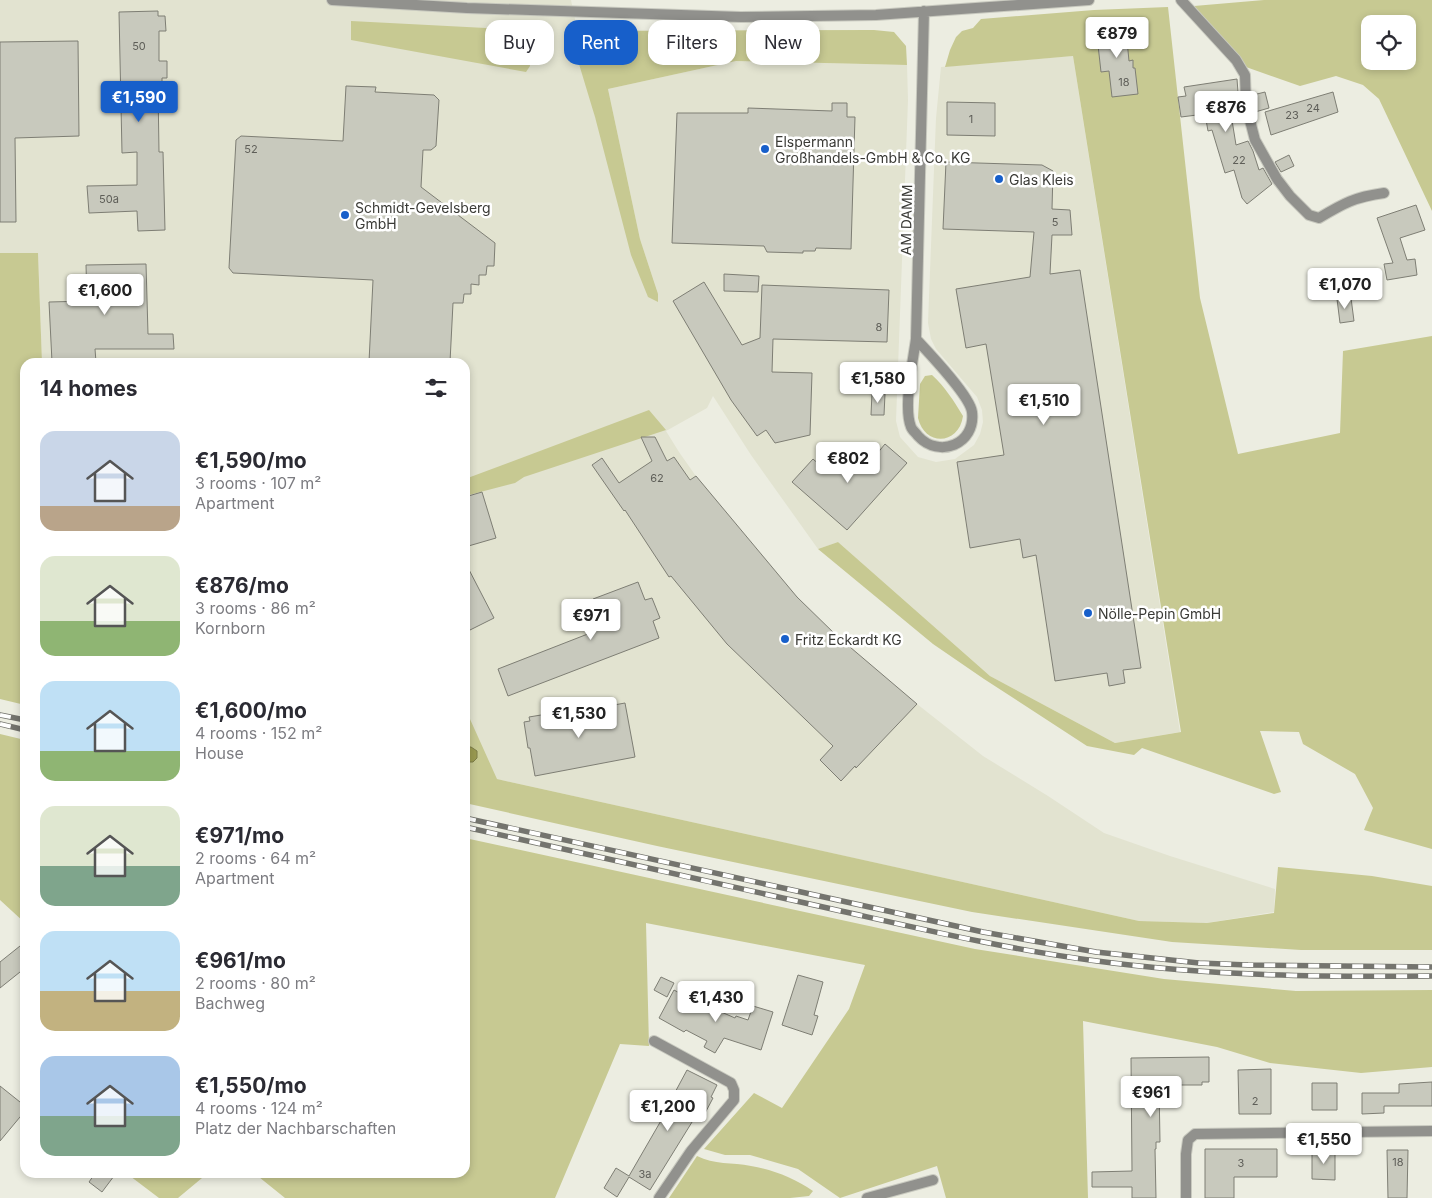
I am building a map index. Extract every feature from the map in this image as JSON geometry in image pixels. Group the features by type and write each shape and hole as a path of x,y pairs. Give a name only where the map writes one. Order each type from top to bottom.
{"street":[{"path":"332,0 467,8 741,17 876,15 1089,0"},
{"path":"599,0 600,12"},
{"path":"1181,0 1236,60 1245,75 1246,105 1255,140 1277,179 1309,216 1319,218 1345,202 1362,196 1384,194"},
{"name":"AM DAMM","path":"916,339 958,387 972,411 970,430 965,437 953,446 938,447 925,444 911,428 909,416 910,383 916,339 924,11"},
{"path":"654,1041 730,1083 735,1095 729,1106 691,1151 659,1198"},
{"path":"1186,1198 1186,1154 1188,1140 1195,1134 1432,1131"},
{"path":"867,1198 933,1180"}],"shaded area":[{"path":"0,0 571,0 575,20 564,20 564,65 584,65 595,117 658,294 640,239 608,89 718,65 736,65 736,61 746,61 746,65 820,65 820,63 907,65 908,100 896,421 900,437 918,457 936,462 955,459 974,445 980,434 983,422 982,410 977,397 936,349 931,339 928,323 936,118 941,67 1073,56 1180,732 1115,743 990,676 838,542 818,549 751,455 713,396 707,408 666,431 726,519 791,593 850,651 983,756 1104,833 1275,889 1274,912 1207,923 1139,921 470,773 470,358 42,358 38,253 0,253"},
{"path":"470,747 477,751 477,758 470,762"}],"green space":[{"path":"1264,0 1432,0 1432,211 1379,99 1363,85 1336,76 1300,86 1246,67 1194,6"},
{"path":"1168,7 1200,298 1238,454 1340,433 1343,351 1432,336 1432,849 1364,830 1373,808 1355,774 1303,744 1299,732 1260,731 1281,792 1274,794 1142,748 1134,755 1087,746 933,644 818,549 838,542 990,676 1115,743 1181,732 1073,56 945,67 956,37 962,31 973,28 981,19 1094,10"},
{"path":"351,21 485,28 485,65 351,40"},
{"path":"736,30 746,30 746,61 736,61"},
{"path":"820,30 874,30 894,32 906,46 907,65 820,63"},
{"path":"638,31 648,31 648,65 718,65 608,89 640,239 658,294 658,302 648,297 631,255 595,117 579,65 638,65"},
{"path":"488,65 530,65 526,72"},
{"path":"0,253 38,253 42,358 20,358 20,704 0,699"},
{"path":"932,375 949,394 963,416 960,426 955,433 942,439 934,438 927,434 918,418 920,384 925,376"},
{"path":"649,410 666,430 524,477 515,483 470,495 470,477"},
{"path":"470,719 497,779 1139,921 1207,923 1274,913 1278,867 1372,876 1432,886 1432,950 1301,950 1172,942 972,912 657,846 470,804"},
{"path":"0,734 20,739 20,918 0,900"},
{"path":"470,839 975,949 1164,979 1296,991 1432,990 1432,1067 1361,1073 1270,1063 1217,1047 1083,1021 1088,1198 946,1198 937,1166 840,1198 798,1169 750,1155 725,1155 704,1149 754,1093 782,1108 849,1009 865,965 646,923 649,1046 620,1044 555,1198 285,1198 260,1178 470,1178"},
{"path":"697,1156 710,1161 768,1170 791,1178 813,1191 809,1196 790,1198 669,1198"},
{"path":"133,1178 202,1178 178,1198 159,1198"}],"building":[{"path":"158,11 158,16 165,16 166,31 159,31 159,61 167,61 167,78 162,78 162,88 158,88 159,152 163,152 165,230 138,231 137,211 89,213 87,186 137,185 137,152 122,153 119,12"},
{"path":"1125,20 1129,61 1133,60 1138,94 1112,97 1109,71 1101,72 1097,36 1102,35 1101,22"},
{"path":"78,41 79,136 15,138 16,222 0,222 0,42"},
{"path":"1237,79 1239,106 1230,108 1236,145 1248,141 1259,170 1263,168 1272,184 1247,204 1242,198 1234,170 1225,173 1212,130 1208,131 1205,114 1181,117 1178,97 1186,96 1184,87"},
{"name":"Schmidt-Gevelsberg GmbH","path":"346,86 376,87 375,92 434,95 439,100 436,146 431,150 423,150 421,187 495,243 494,266 487,266 486,275 479,275 479,285 471,284 471,294 464,294 463,303 453,303 450,358 369,358 373,280 233,273 229,268 236,140 241,136 343,141"},
{"path":"1265,92 1269,108 1255,112 1253,95"},
{"path":"1333,92 1338,112 1271,135 1265,112"},
{"path":"947,102 995,103 995,136 947,135"},
{"name":"Elspermann Großhandels-GmbH & Co. KG","path":"832,103 847,103 847,117 855,117 851,249 816,248 815,251 803,251 803,253 767,252 764,246 672,243 677,113 748,113 748,108 832,111"},
{"path":"1289,155 1294,166 1281,172 1275,162"},
{"path":"946,162 1042,165 1053,171 1052,209 1070,210 1072,235 1052,235 1050,274 1080,270 1141,668 1123,670 1125,683 1109,686 1107,673 1055,681 1036,555 1023,558 1020,539 970,548 957,462 1004,455 986,344 966,348 956,289 1030,277 1034,232 943,229"},
{"path":"1416,205 1425,230 1400,238 1407,260 1415,259 1417,275 1387,280 1384,264 1393,263 1377,218"},
{"path":"146,264 148,334 173,334 174,349 95,349 96,358 52,358 49,302 87,301 86,265"},
{"path":"724,274 759,276 758,292 724,291"},
{"path":"704,282 742,345 760,338 762,285 889,290 887,342 773,339 772,372 812,373 810,435 775,443 766,430 757,436 731,400 673,301"},
{"path":"1351,298 1354,321 1340,323 1337,299"},
{"path":"872,393 885,394 884,415 871,415"},
{"name":"Fritz Eckardt KG","path":"641,437 655,437 667,461 674,457 690,480 696,476 797,597 837,636 917,704 856,768 855,766 841,781 820,760 833,746 727,644 671,576 669,577 625,510 592,465 602,458 619,483 652,461"},
{"path":"885,444 907,463 847,530 792,482 813,459 822,467 836,451 861,473"},
{"path":"482,492 496,538 470,546 470,496"},
{"path":"470,572 494,618 470,630"},
{"path":"638,582 645,600 652,598 660,618 653,621 659,638 508,696 498,669 598,630 593,616 598,614 593,599"},
{"path":"625,703 635,757 535,776 524,722 530,721 529,717 553,713 554,716"},
{"path":"20,946 20,972 0,988 0,962"},
{"path":"798,975 823,982 814,1015 818,1016 812,1035 782,1025"},
{"path":"661,977 674,983 667,997 654,990"},
{"path":"674,990 718,1014 719,1011 735,1018 736,1016 748,1020 753,1006 773,1012 761,1050 724,1038 715,1053 704,1047 707,1041 686,1030 684,1032 659,1018"},
{"path":"1209,1057 1209,1082 1202,1082 1202,1085 1159,1085 1160,1142 1156,1142 1155,1149 1156,1198 1132,1198 1132,1187 1092,1187 1092,1172 1132,1171 1131,1058"},
{"path":"1271,1069 1271,1114 1239,1114 1238,1070"},
{"path":"687,1070 717,1085 711,1097 713,1098 703,1117 697,1114 650,1190 629,1177 617,1197 604,1188 616,1168 629,1176 666,1112"},
{"path":"1432,1082 1432,1106 1384,1106 1384,1113 1362,1114 1362,1093 1399,1093 1399,1084"},
{"path":"1312,1083 1337,1083 1337,1110 1312,1110"},
{"path":"0,1086 20,1102 20,1117 0,1141"},
{"path":"1205,1149 1277,1149 1277,1177 1234,1177 1234,1198 1205,1198"},
{"path":"1312,1150 1335,1151 1335,1180 1312,1179"},
{"path":"1387,1150 1408,1150 1407,1198 1388,1198"},
{"path":"92,1178 112,1178 102,1192 89,1182"}],"railway":[{"path":"0,715 20,719"},
{"path":"0,724 20,729"},
{"path":"470,819 983,932 1096,952 1199,963 1432,967"},
{"path":"470,828 937,932 1097,961 1223,973 1306,976 1432,976"}],"place":[{"name":"Elspermann Großhandels-GmbH & Co. KG","path":"765,149"},
{"name":"Glas Kleis","path":"999,179"},
{"name":"Schmidt-Gevelsberg GmbH","path":"345,215"},
{"name":"Nölle-Pepin GmbH","path":"1088,613"},
{"name":"Fritz Eckardt KG","path":"785,639"}]}
